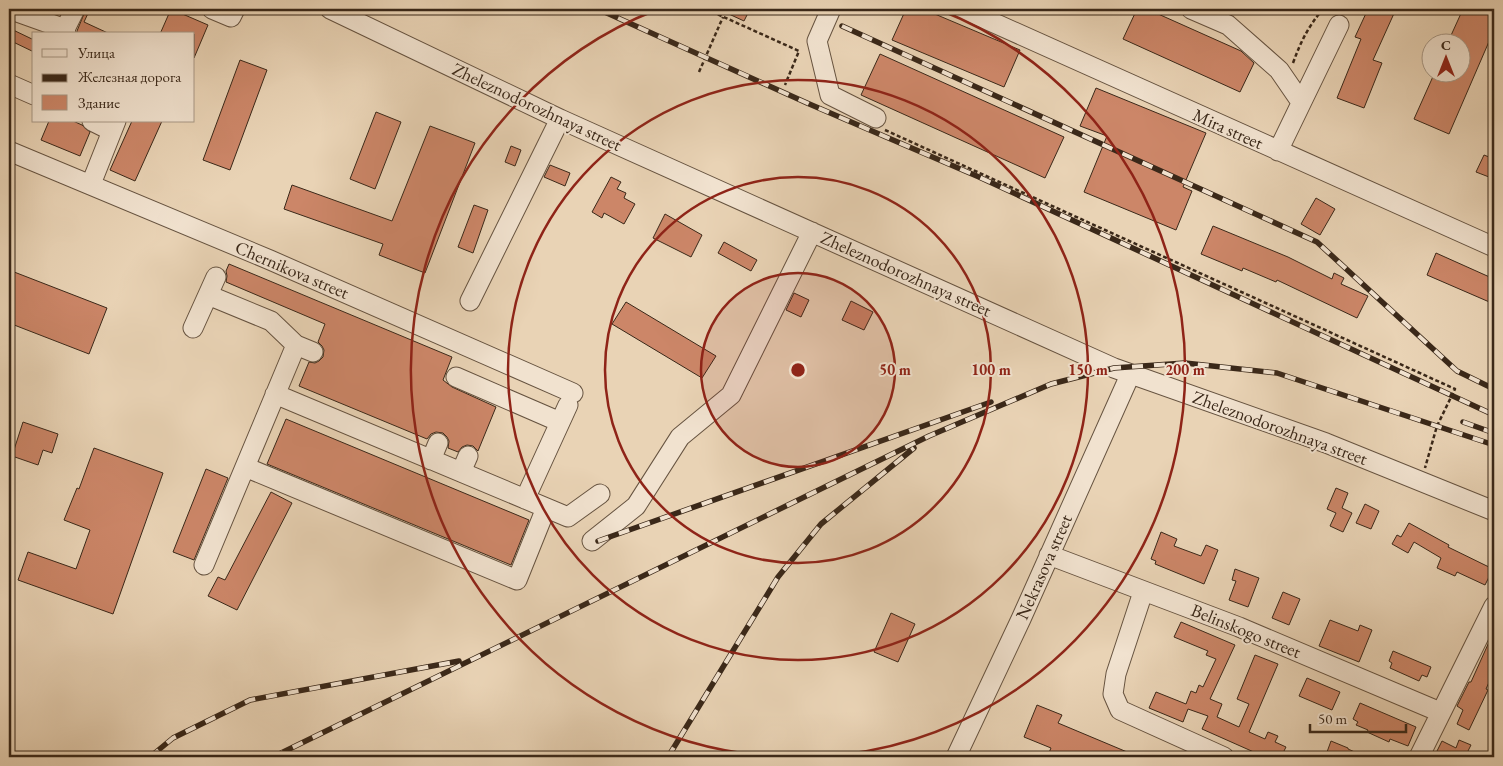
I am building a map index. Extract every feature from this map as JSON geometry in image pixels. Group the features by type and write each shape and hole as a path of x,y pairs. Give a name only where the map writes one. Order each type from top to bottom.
{"street":[{"path":"9,10 66,31 75,9"},
{"path":"212,9 230,16 234,9"},
{"name":"Zheleznodorozhnaya street","path":"330,9 560,119 1130,375 1326,443 1494,511"},
{"path":"831,9 817,41 830,95 880,124"},
{"name":"Mira street","path":"963,9 1494,247"},
{"path":"1190,9 1228,25 1279,70 1302,102"},
{"path":"1278,151 1339,25"},
{"path":"9,84 32,94"},
{"path":"470,301 560,119"},
{"path":"91,184 114,126 96,122"},
{"name":"Chernikova street","path":"9,150 91,184 567,407"},
{"path":"592,540 636,506 680,437 731,395 812,232"},
{"path":"193,328 216,277"},
{"path":"204,565 275,394 304,349 271,321 208,295"},
{"name":"Nekrasova street","path":"956,757 1130,375"},
{"path":"456,377 567,407 525,499"},
{"path":"275,394 400,437 465,464 525,499 568,517 600,494"},
{"path":"245,467 517,580 546,508"},
{"name":"Belinskogo street","path":"1049,555 1239,627 1440,712"},
{"path":"1143,592 1116,674 1113,694 1120,710 1224,757"},
{"path":"1419,757 1494,606"}],"path":[{"path":"706,9 799,51 785,85"},
{"path":"1287,81 1300,43 1310,24 1323,9"},
{"path":"699,72 723,16"},
{"path":"880,124 1454,390 1437,426 1422,481"}],"building":[{"path":"86,9 90,9 84,22 106,32 77,32"},
{"path":"171,9 208,25 195,56 195,32 161,32"},
{"path":"718,9 750,9 744,21"},
{"path":"906,9 923,9 1020,50 1004,87 892,40"},
{"path":"1137,9 1147,9 1241,51 1254,63 1240,92 1123,39"},
{"path":"1368,9 1396,9 1373,60 1382,63 1364,108 1337,98 1361,39 1355,37"},
{"path":"1463,9 1494,9 1494,30 1449,134 1414,119 1431,82 1470,82 1470,32 1453,32"},
{"path":"9,28 32,39 32,51 9,40"},
{"path":"880,54 1064,137 1045,178 861,95"},
{"path":"240,60 267,70 230,170 203,160"},
{"path":"1096,88 1206,133 1183,187 1192,191 1176,230 1084,192 1107,136 1080,126"},
{"path":"376,112 401,122 375,189 350,179"},
{"path":"49,122 75,122 90,132 80,156 41,140"},
{"path":"132,122 162,122 135,181 110,170"},
{"path":"430,126 475,143 425,273 379,255 383,244 284,209 292,185 392,221"},
{"path":"511,146 521,150 515,166 505,162"},
{"path":"1484,155 1494,159 1489,177 1476,172"},
{"path":"550,165 570,173 565,186 544,177"},
{"path":"611,177 621,182 617,189 626,193 624,198 635,204 624,224 604,213 602,218 592,212"},
{"path":"1316,198 1335,209 1320,235 1301,224"},
{"path":"474,205 488,210 473,253 458,247"},
{"path":"665,214 702,235 691,257 653,238"},
{"path":"1213,226 1288,257 1332,279 1334,273 1344,278 1341,284 1368,296 1357,318 1277,280 1276,282 1243,268 1242,271 1201,254"},
{"path":"724,242 757,260 751,271 718,253"},
{"path":"1436,253 1494,279 1494,304 1427,275"},
{"path":"229,264 452,357 443,380 452,387 496,407 478,451 473,446 467,445 458,452 448,448 449,441 443,433 436,432 427,439 299,386 309,362 315,363 323,357 324,350 318,342 325,324 226,282 226,271"},
{"path":"9,270 107,308 89,354 9,323"},
{"path":"794,293 809,300 801,317 786,310"},
{"path":"851,301 873,312 864,330 842,320"},
{"path":"626,302 716,356 702,378 612,324"},
{"path":"286,419 529,520 511,565 267,464"},
{"path":"23,422 58,434 52,453 43,450 38,465 12,456"},
{"path":"94,448 163,473 113,614 18,580 28,552 76,569 90,530 64,520 77,488 79,489"},
{"path":"206,469 228,478 194,560 173,552"},
{"path":"1336,488 1348,493 1342,508 1352,513 1343,532 1330,526 1336,513 1327,509"},
{"path":"271,492 292,503 237,610 208,596 218,577 225,580"},
{"path":"1365,504 1379,511 1371,529 1356,523"},
{"path":"1409,523 1449,545 1448,547 1493,569 1485,585 1457,572 1455,576 1437,568 1441,558 1414,542 1408,553 1392,544 1397,535 1401,537"},
{"path":"1161,532 1177,539 1174,546 1201,556 1206,545 1218,550 1204,584 1155,564 1156,561 1151,559"},
{"path":"1235,569 1259,578 1248,607 1229,600 1236,581 1232,580"},
{"path":"1283,592 1300,599 1289,625 1272,618"},
{"path":"891,613 915,624 898,662 874,652"},
{"path":"1330,620 1358,631 1360,625 1372,630 1359,662 1319,646"},
{"path":"1181,622 1235,645 1210,699 1222,704 1217,717 1239,727 1249,704 1237,699 1255,655 1278,664 1249,732 1265,739 1268,732 1278,736 1275,742 1286,747 1281,757 1265,757 1202,729 1208,716 1188,709 1183,722 1149,708 1156,692 1186,704 1191,691 1196,693 1199,685 1203,687 1216,659 1206,655 1208,651 1174,637"},
{"path":"1494,631 1494,671 1486,689 1488,690 1469,730 1457,724 1463,710 1457,706 1469,682 1471,682"},
{"path":"1393,651 1431,667 1427,677 1422,675 1419,681 1390,668 1392,663 1389,661"},
{"path":"1307,678 1340,692 1332,710 1299,696"},
{"path":"1360,703 1416,727 1408,746 1390,739 1389,742 1356,725 1358,722 1353,719"},
{"path":"1037,705 1062,715 1058,723 1139,757 1054,757 1048,755 1051,748 1024,737"},
{"path":"1459,740 1471,745 1467,753 1476,757 1434,757 1442,741 1456,748"},
{"path":"1331,741 1366,757 1340,757 1327,752"}],"railway":[{"path":"598,9 807,103 979,177 1494,415"},
{"path":"842,26 1317,242 1457,371 1494,389"},
{"path":"273,757 929,436 1051,384 1114,368 1185,363 1277,373 1494,445"},
{"path":"598,541 991,402"},
{"path":"1463,422 1494,433"},
{"path":"668,757 778,577 821,524 914,448"},
{"path":"150,757 173,738 250,700 459,661"}]}
